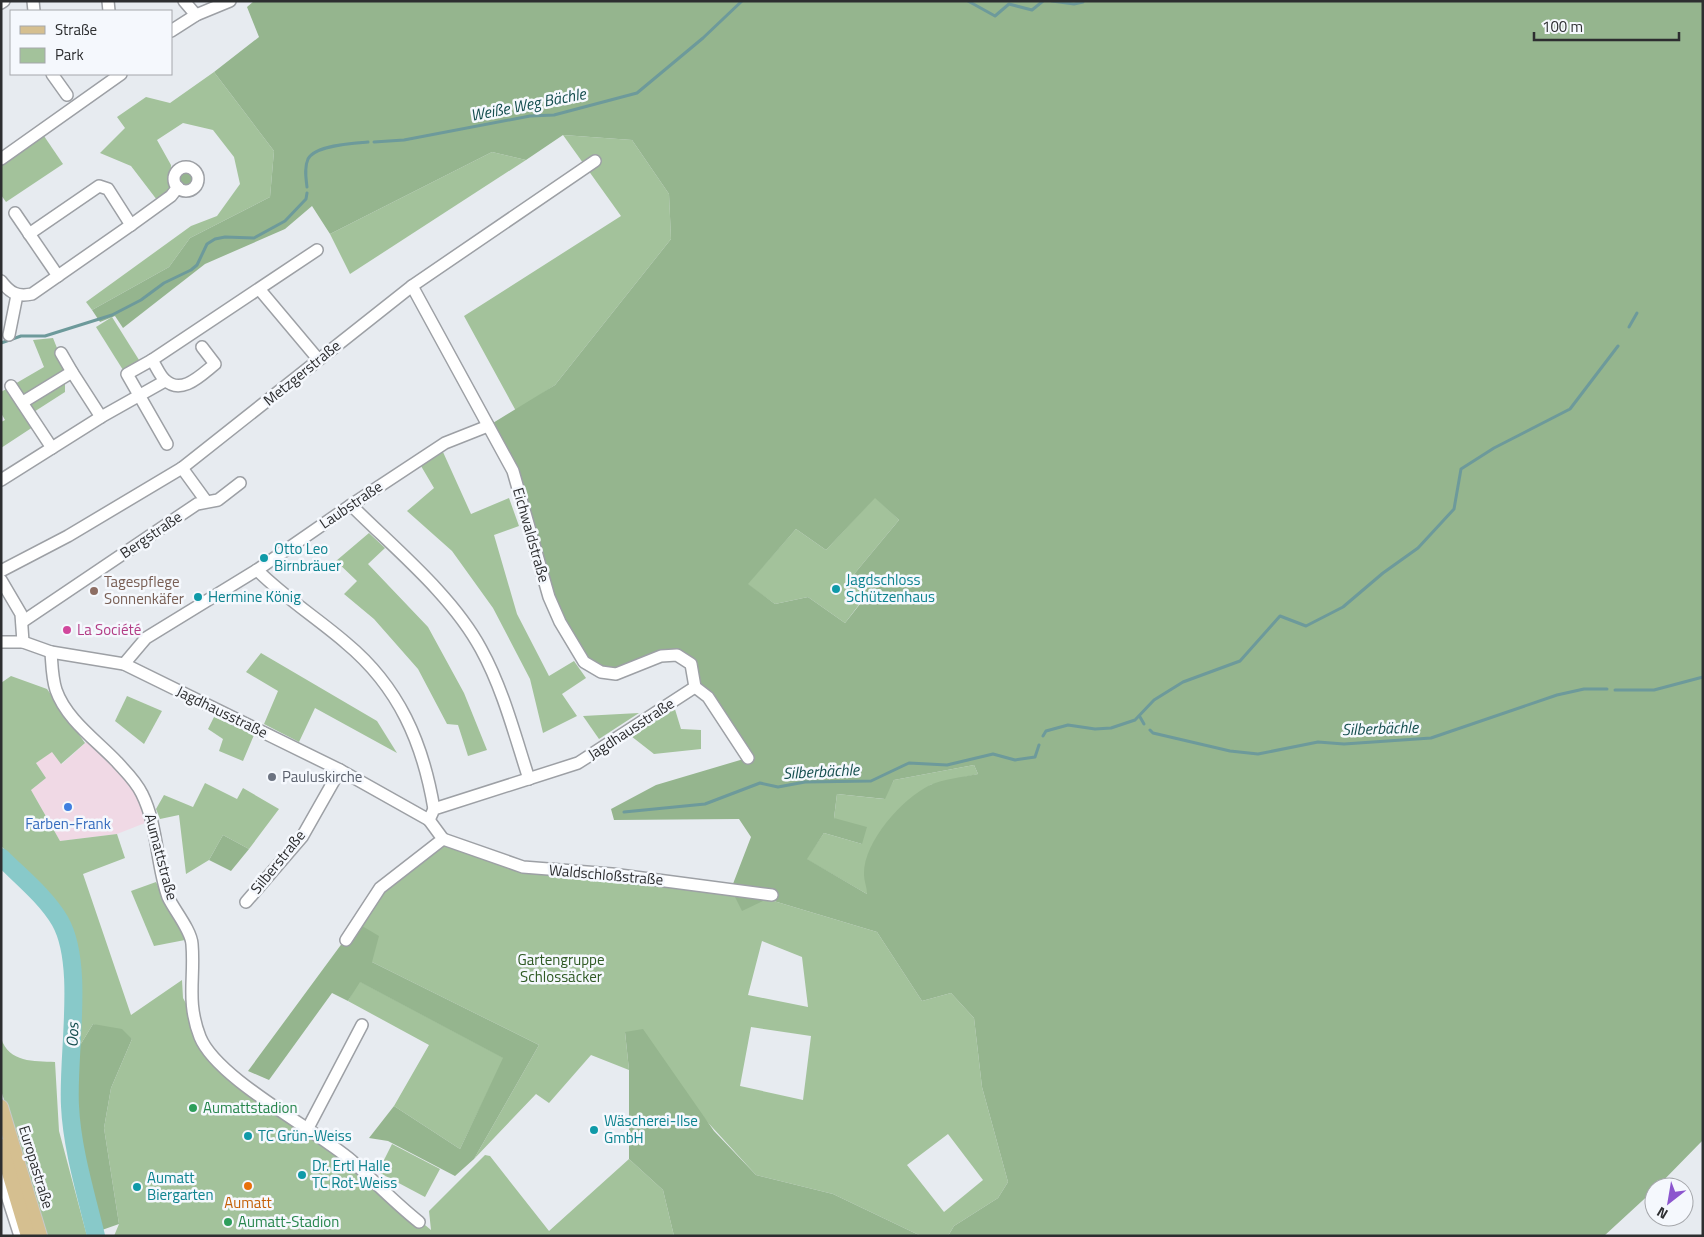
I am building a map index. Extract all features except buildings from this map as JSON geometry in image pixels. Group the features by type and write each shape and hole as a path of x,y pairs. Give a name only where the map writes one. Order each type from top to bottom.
{"main road":[{"name":"Europastraße","path":"1,1107 40,1236"},
{"name":"Europastraße","path":"1,1146 28,1236"}],"street":[{"path":"184,1 196,15"},
{"path":"172,31 196,15 230,1"},
{"path":"53,75 67,95"},
{"path":"1,159 120,75"},
{"name":"Metzgerstraße","path":"1,571 68,536 182,468 412,286 594,161"},
{"path":"30,234 100,186 108,189 131,225"},
{"path":"1,281 7,289 17,295 32,294 171,196 178,187"},
{"path":"15,213 58,276"},
{"path":"167,444 127,374 152,360 260,290 317,250"},
{"name":"Eichwaldstraße","path":"412,286 512,471 549,597 556,614 584,662 601,672 616,674 660,656 677,655 690,664 695,687"},
{"path":"260,290 318,359"},
{"path":"9,335 17,295"},
{"path":"152,360 165,381 174,385 187,385 214,364 202,347"},
{"path":"61,354 101,417"},
{"path":"23,402 72,372"},
{"path":"1,480 101,417 165,381"},
{"path":"12,386 52,448"},
{"name":"Laubstraße","path":"124,664 146,638 257,570 445,443 488,426"},
{"path":"182,468 206,501"},
{"name":"Bergstraße","path":"22,622 197,504 218,500 240,483"},
{"path":"351,505 447,602 481,648 494,678 529,778"},
{"path":"257,570 278,591 348,644 394,693 414,734 430,786 434,809 429,820"},
{"path":"1,580 21,614 23,642"},
{"name":"Jagdhausstraße","path":"1,642 23,642 51,652 124,664 340,770 429,820 443,839"},
{"name":"Aumattstraße","path":"51,652 53,678 62,703 71,715 131,776 145,800 168,897 192,942 190,992 195,1021 201,1040 215,1058 238,1081 308,1128 351,1161 392,1200 419,1222"},
{"path":"695,687 708,697 748,758"},
{"name":"Jagdhausstraße","path":"434,809 578,763 695,687"},
{"name":"Silberstraße","path":"246,902 302,837 340,770"},
{"path":"346,940 380,888 443,839"},
{"name":"Waldschloßstraße","path":"443,839 524,867 612,874 772,895"},
{"path":"308,1128 362,1026"},
{"path":"1,1176 20,1236"}],"shaded area":[{"path":"92,737 143,794 145,823 117,834 60,841 31,790 46,778 36,763 52,751 62,764"}],"green space":[{"path":"254,1 1703,1 1703,1140 1667,1177 1644,1177 1644,1199 1604,1236 948,1236 954,1226 998,1198 1008,1182 982,1087 974,1018 951,993 922,1001 877,932 767,899 742,911 731,889 751,837 739,819 614,820 611,809 656,785 747,758 695,687 691,664 677,655 616,674 584,662 560,622 513,471 488,426 555,385 671,239 669,194 632,140 563,135 526,160 492,152 330,234 312,206 285,229 205,264 123,328 115,316 100,322 92,310 169,267 190,238 270,197 274,151 214,72 259,37 247,7","holes":["875,498 899,520 850,579 868,594 845,623 808,597 775,604 748,584 796,529 826,550","974,765 978,774 930,785 908,800 897,811 877,836 865,862 864,875 867,894 807,859 824,833 862,844 867,827 834,818 837,794 885,799 894,780"]},
{"path":"214,72 274,151 270,197 190,238 169,267 92,310 86,302 191,226 217,216 240,184 234,157 213,130 183,123 157,140 171,165 170,191 157,200 131,166 100,153 125,128 117,117 146,97 170,103"},
{"path":"563,135 632,140 669,194 671,239 555,385 516,411 464,316 621,216"},
{"path":"44,136 63,164 6,202 1,195 1,165"},
{"path":"492,152 526,160 350,274 330,234"},
{"path":"186,167 191,168 197,174 197,184 191,190 186,191 181,190 175,184 174,179 175,174 181,168"},
{"path":"112,317 139,360 123,370 96,327"},
{"path":"53,338 65,368 65,392 26,417 33,427 1,448 1,422 5,420 1,413 1,392 44,367 33,340"},
{"path":"443,452 471,514 509,498 519,526 494,535 517,614 549,676 574,661 586,678 562,694 577,716 543,733 530,679 493,608 452,551 407,511 434,488 421,466"},
{"path":"875,497 899,520 850,579 868,593 845,623 808,597 775,604 747,584 796,529 826,550"},
{"path":"369,533 385,548 368,564 428,627 464,693 487,750 468,756 458,725 447,724 418,669 374,619 344,594 357,581 336,561"},
{"path":"261,653 377,721 397,753 315,708 299,742 264,724 278,691 246,672"},
{"path":"11,676 47,689 85,743 61,764 52,752 36,763 46,778 31,790 60,841 117,834 125,858 83,874 131,1015 182,980 183,998 215,1057 308,1128 431,1230 429,1211 485,1155 490,1156 549,1231 629,1159 663,1190 674,1236 114,1236 119,1224 104,1128 111,1088 132,1039 93,1024 76,1052 77,982 73,947 68,930 62,915 50,896 1,846 1,683"},
{"path":"127,696 162,711 144,744 115,721"},
{"path":"674,706 681,729 701,730 701,749 654,754 631,736"},
{"path":"639,713 599,739 583,716"},
{"path":"214,717 254,735 243,761 219,751 223,739 208,729"},
{"path":"974,765 978,774 930,785 867,894 806,859 824,833 862,844 834,818 837,794 884,799 894,780"},
{"path":"205,783 237,799 243,788 279,809 249,849 223,835 209,860 186,874 179,815 160,819 156,809 164,795 193,807"},
{"path":"223,835 249,849 231,871 209,860"},
{"name":"Gartengruppe Schlossäcker","path":"445,844 492,862 767,899 877,932 922,1001 951,993 974,1018 982,1087 1008,1182 998,1198 954,1226 948,1236 921,1236 833,1194 756,1175 625,1032 629,1070 591,1055 549,1103 536,1094 474,1159 539,1045 372,962 357,923 381,892","holes":["762,941 802,957 808,1007 748,995","751,1027 811,1036 803,1100 740,1086","948,1134 983,1180 944,1212 907,1165"]},
{"path":"156,882 185,940 154,946 131,891"},
{"path":"357,923 379,936 372,962 539,1045 474,1159 455,1176 388,1141 369,1138 394,1106 460,1149 503,1058 360,982 348,1001 332,993 269,1080 248,1071"},
{"path":"359,981 504,1058 460,1149 394,1106 429,1045 348,1001"},
{"path":"93,1024 122,1029 132,1039 111,1088 104,1128 119,1224 102,1230 83,1169 75,1104 76,1052"},
{"path":"643,1029 714,1131 756,1175 833,1194 921,1236 674,1236 663,1190 629,1159 629,1070 625,1032"},
{"path":"1,1038 10,1052 16,1056 31,1061 55,1062 59,1131 87,1236 45,1236 1,1090"},
{"path":"392,1144 440,1169 425,1197 378,1172"}],"waterway":[{"name":"Weiße Weg Bächle","path":"374,142 404,140 530,116 554,115 637,93 703,38 742,1"},
{"name":"Weiße Weg Bächle","path":"968,1 995,16 1009,4 1032,10 1043,1"},
{"name":"Weiße Weg Bächle","path":"1052,1 1074,4 1083,2"},
{"name":"Weiße Weg Bächle","path":"307,187 306,166 312,154 335,146 368,142"},
{"name":"Weiße Weg Bächle","path":"1,343 21,336 45,336 112,315 141,300 164,283 191,270 197,265 207,244 215,239 225,237 254,238 285,221 306,199 307,193"},
{"path":"1629,327 1637,313"},
{"path":"1043,736 1046,731 1068,725 1095,729 1111,728 1135,720 1154,700 1183,682 1240,661 1280,616 1306,626 1343,607 1383,573 1418,548 1454,509 1461,469 1494,448 1570,409 1618,346"},
{"name":"Silberbächle","path":"1615,690 1654,690 1703,677"},
{"name":"Silberbächle","path":"1150,730 1153,733 1230,751 1258,754 1318,742 1344,744 1431,738 1557,695 1584,689 1607,689"},
{"name":"Silberbächle","path":"1140,717 1144,724"},
{"name":"Silberbächle","path":"624,812 705,804 760,783 778,787 805,782 871,781 909,763 947,765 993,754 1015,760 1035,757 1039,745"},
{"name":"Oos","path":"1,857 48,904 60,921 67,939 72,961 73,985 70,1085 71,1122 80,1171 96,1236"}],"place":[{"name":"Otto Leo Birnbräuer","path":"264,558"},
{"name":"Jagdschloss Schützenhaus","path":"836,589"},
{"name":"Tagespflege Sonnenkäfer","path":"94,591"},
{"name":"Hermine König","path":"198,597"},
{"name":"La Société","path":"67,630"},
{"name":"Pauluskirche","path":"272,777"},
{"name":"Farben-Frank","path":"68,807"},
{"name":"Aumattstadion","path":"193,1108"},
{"name":"Wäscherei-Ilse GmbH","path":"594,1130"},
{"name":"TC Grün-Weiss","path":"248,1136"},
{"name":"Dr. Ertl Halle TC Rot-Weiss","path":"302,1175"},
{"name":"Aumatt","path":"248,1186"},
{"name":"Aumatt Biergarten","path":"137,1187"},
{"name":"Aumatt-Stadion","path":"228,1222"}]}
